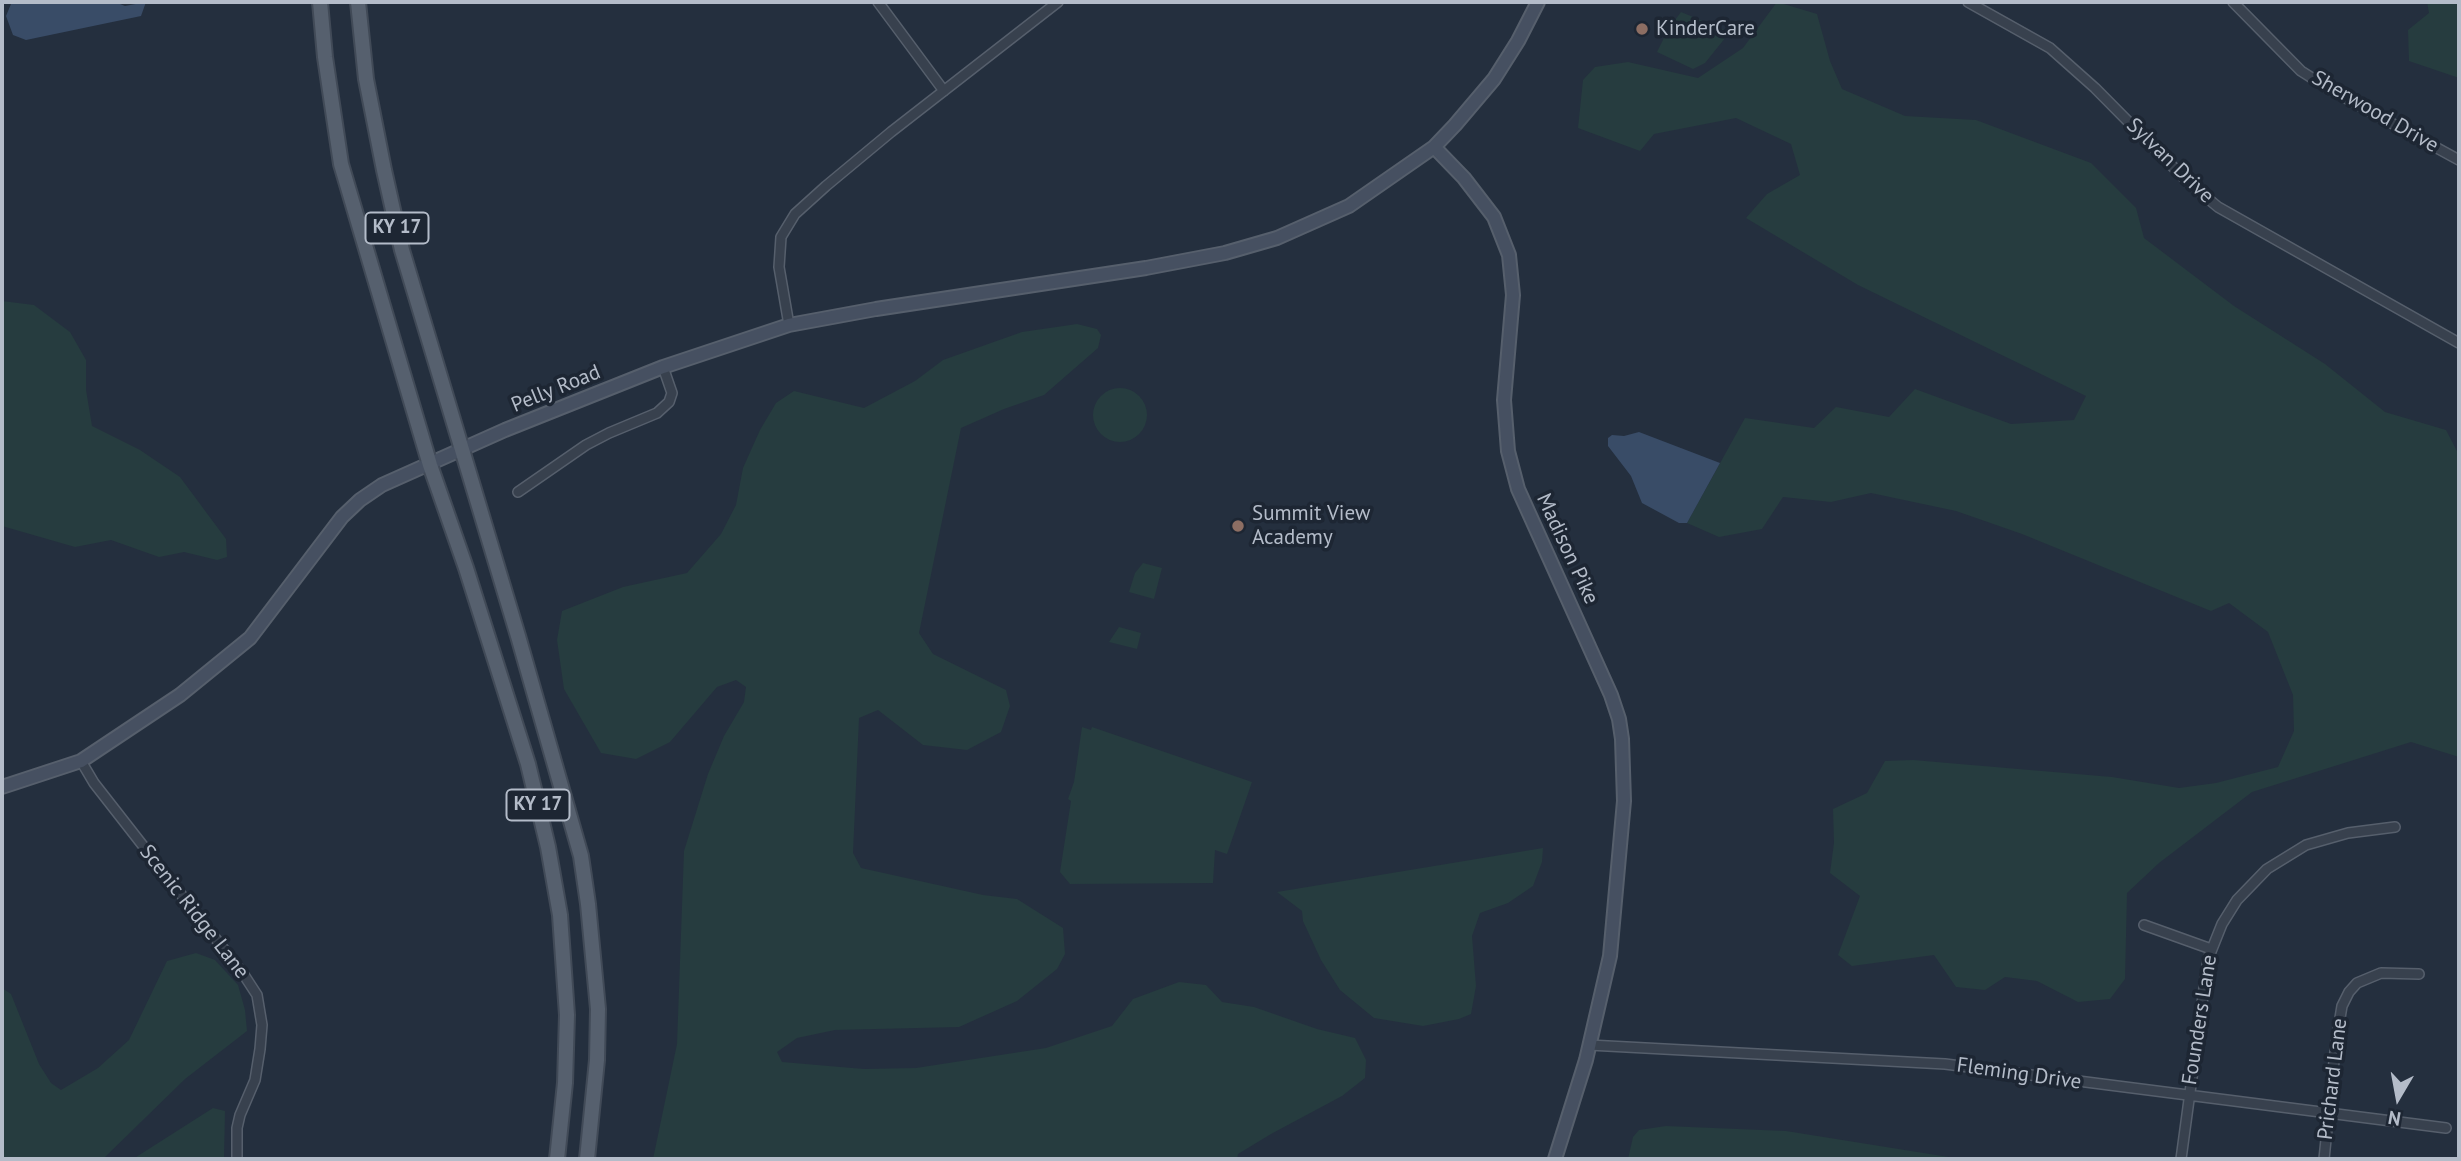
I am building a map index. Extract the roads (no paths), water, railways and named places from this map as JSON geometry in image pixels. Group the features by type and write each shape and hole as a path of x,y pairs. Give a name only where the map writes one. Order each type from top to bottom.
{"main road":[{"name":"KY 17","path":"320,2 325,57 341,164 430,465 466,568 528,764 548,847 560,915 567,1015 565,1083 557,1159"},
{"name":"KY 17","path":"358,2 366,79 402,250 581,856 598,1009 597,1060 587,1159"}],"street":[{"path":"878,2 944,91"},
{"path":"789,325 779,262 781,237 795,215 835,178 1058,2"},
{"path":"1434,147 1494,79 1538,2"},
{"name":"Sylvan Drive","path":"1968,2 2041,43 2066,61 2187,181 2218,207 2459,342"},
{"name":"Sherwood Drive","path":"2233,2 2301,71 2459,160"},
{"name":"Pelly Road","path":"2,787 81,761 180,695 250,638 342,517 360,500 382,485 460,450 663,366 789,325 1146,268 1253,246 1278,238 1349,206 1434,147"},
{"name":"Madison Pike","path":"1434,147 1464,178 1494,217 1510,255 1513,295 1504,400 1508,451 1518,489 1585,634 1619,719 1625,768 1610,956 1589,1045 1555,1159"},
{"path":"518,492 586,445 657,413 669,402 672,393 663,366"},
{"name":"Scenic Ridge Lane","path":"81,761 94,783 257,995 262,1025 260,1049 255,1080 240,1115 237,1159"},
{"name":"Founders Lane","path":"2180,1159 2204,978 2211,949 2237,900 2267,869 2288,855 2325,838 2395,827"},
{"path":"2144,925 2211,949"},
{"name":"Prichard Lane","path":"2324,1159 2327,1113 2342,1006 2349,992 2357,983 2381,973 2419,974"},
{"name":"Fleming Drive","path":"1589,1045 1945,1064 2446,1128"}],"water":[{"path":"115,2 125,6 146,2 141,16 26,40 13,35 6,16 11,4"},
{"path":"1639,432 1720,463 1687,523 1679,523 1642,503 1631,476 1608,446 1608,438 1612,435 1624,436"}],"place":[{"name":"KinderCare","path":"1642,29"},
{"name":"Summit View Academy","path":"1238,526"}]}
